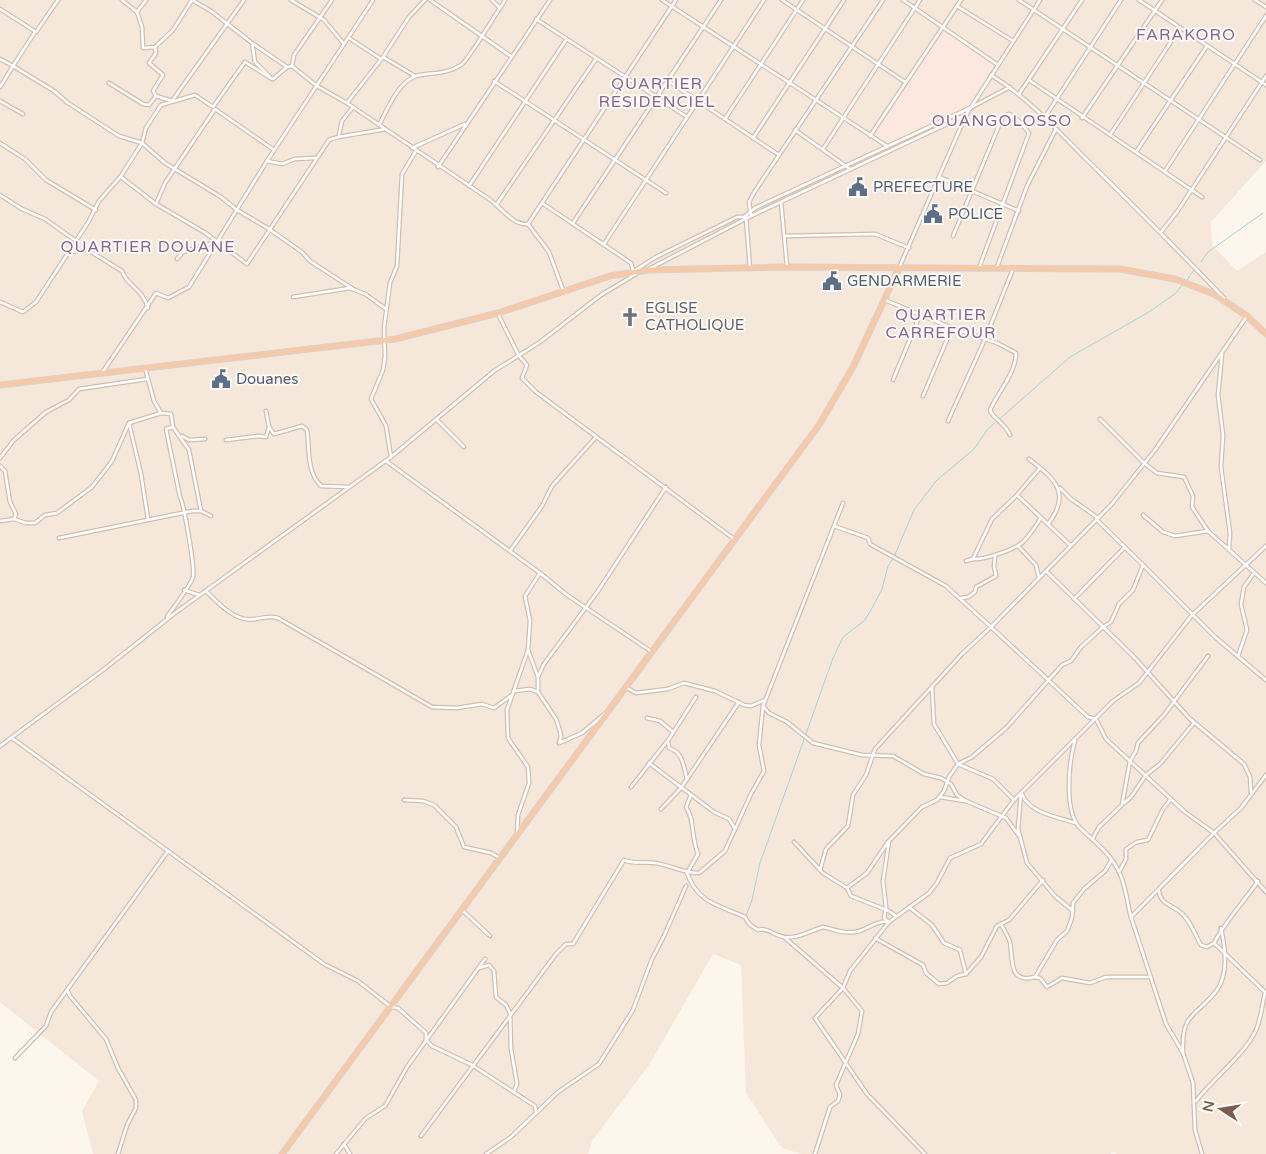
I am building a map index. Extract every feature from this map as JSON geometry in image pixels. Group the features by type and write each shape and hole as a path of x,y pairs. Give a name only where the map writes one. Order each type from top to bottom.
{"highway":[{"path":"0,385 384,341 498,314 563,290 645,270 750,268 1120,269 1175,279 1225,300 1247,316 1266,334"},
{"path":"282,1154 627,688 829,409 885,300 899,268"}],"street":[{"path":"0,87 58,0"},
{"path":"122,0 137,12 142,28 143,48 155,47 173,30 192,0 211,11 226,24 287,67"},
{"path":"137,12 146,0"},
{"path":"172,100 244,0"},
{"path":"291,0 319,16 344,44"},
{"path":"292,66 294,55 319,16 332,0"},
{"path":"101,374 156,294 168,298 189,287 266,161 349,38 372,0"},
{"path":"347,103 382,58 408,16 425,0"},
{"path":"430,0 512,57"},
{"path":"492,0 500,8"},
{"path":"349,38 415,76 442,73 462,64 506,0"},
{"path":"438,167 550,0"},
{"path":"662,0 888,146"},
{"path":"528,224 676,0"},
{"path":"573,224 721,0"},
{"path":"604,244 764,0"},
{"path":"782,0 905,82"},
{"path":"725,119 803,0"},
{"path":"753,138 844,0"},
{"path":"751,216 749,211 751,198 883,0"},
{"path":"903,0 998,65"},
{"path":"823,149 920,0"},
{"path":"870,136 961,0"},
{"path":"1019,0 1260,160"},
{"path":"899,268 966,115 1040,0"},
{"path":"1019,94 1082,0"},
{"path":"1045,117 1121,0"},
{"path":"1139,0 1266,85"},
{"path":"1082,118 1162,0"},
{"path":"1255,0 1266,7"},
{"path":"957,6 1014,41"},
{"path":"0,10 36,32"},
{"path":"1165,171 1266,16"},
{"path":"536,20 656,99 688,117"},
{"path":"1110,135 1180,28"},
{"path":"469,186 505,131 514,121 524,101 566,40"},
{"path":"252,43 255,62 272,79"},
{"path":"1136,152 1207,46"},
{"path":"155,47 156,53 149,63 163,75 153,91 156,96 172,100"},
{"path":"0,59 54,91 68,103 119,136 142,143 164,164 222,197 237,210 302,252 310,261 386,309"},
{"path":"496,205 596,59"},
{"path":"0,302 23,312 36,302 96,210 99,201 120,177 142,143 146,128 161,105 172,100 195,95 213,107 245,62 272,79"},
{"path":"272,79 287,67 292,66 317,86 353,107 438,167 469,186 520,224 528,224"},
{"path":"991,75 1010,86 1045,117 1161,232 1225,300"},
{"path":"379,125 401,89 415,76"},
{"path":"1161,232 1266,76"},
{"path":"1029,80 1082,118 1202,197"},
{"path":"494,81 666,193"},
{"path":"668,81 778,155"},
{"path":"109,83 143,104 149,105 156,96"},
{"path":"542,203 632,263 633,272 651,259 737,217 744,217 749,211 970,108 1010,86"},
{"path":"0,101 22,114"},
{"path":"339,136 342,121 353,107"},
{"path":"156,204 165,183 215,109 274,150"},
{"path":"953,236 1003,116 1009,114 1019,121 1029,133 1001,203 978,269"},
{"path":"0,746 103,670 165,620 392,457 484,380 601,295 746,218 966,115"},
{"path":"412,148 467,124"},
{"path":"120,177 156,204 217,242 247,264 329,140 339,136 356,136 385,129"},
{"path":"997,269 1040,156 1056,129"},
{"path":"795,130 850,169"},
{"path":"0,143 25,159 46,180 96,210"},
{"path":"392,457 386,426 371,399 383,370 385,356 386,309 390,283 397,266 402,174 416,151"},
{"path":"266,161 282,164 295,159 316,157"},
{"path":"940,177 1019,211"},
{"path":"0,194 22,209 45,219 76,241"},
{"path":"781,202 786,236 787,268"},
{"path":"746,218 750,268"},
{"path":"528,224 549,252 563,290"},
{"path":"786,236 875,234 909,248"},
{"path":"177,258 183,252 217,242"},
{"path":"69,252 88,250 122,271 124,278 145,297 148,308"},
{"path":"948,421 985,339 1013,269"},
{"path":"293,297 353,289"},
{"path":"885,300 952,328 1013,349 1016,353 1016,358 990,410 993,416 1004,423 1010,435"},
{"path":"498,314 518,356 527,366 522,378 561,412 666,487 735,540"},
{"path":"893,380 920,315"},
{"path":"820,870 820,864 826,849 848,826 853,795 866,775 872,756 879,743 962,654 1111,505 1144,463 1247,316"},
{"path":"923,396 952,328"},
{"path":"1222,353 1218,395 1223,435 1221,467 1230,534 1229,548"},
{"path":"145,368 154,401 160,413"},
{"path":"0,458 13,441 46,412 69,400 79,390 147,379"},
{"path":"266,411 269,427 274,434 302,426 307,430 310,466 314,479 321,486 349,487"},
{"path":"0,521 14,519 26,523 35,523 45,515 57,513 95,485 112,461 129,423 160,413 171,414 173,427 189,450 201,511"},
{"path":"1100,419 1144,463 1157,473 1184,478 1193,496 1192,507 1208,531 1266,582"},
{"path":"437,420 464,447"},
{"path":"129,423 141,474 148,520"},
{"path":"165,620 193,574 189,536 182,513 183,502 180,497 166,429 173,427"},
{"path":"226,440 258,436 266,437 269,427"},
{"path":"177,432 189,440 205,439"},
{"path":"510,551 542,506 552,486 596,436"},
{"path":"1029,459 1071,499 1097,519 1192,615 1266,680"},
{"path":"386,461 586,608 652,652"},
{"path":"0,466 5,471 10,502 16,514 14,519"},
{"path":"972,559 988,525 1040,468"},
{"path":"538,677 544,664 586,608 666,487"},
{"path":"1048,524 1058,509 1058,487"},
{"path":"1017,495 1070,545"},
{"path":"421,1136 510,1013 556,954 566,944 573,944 624,860 636,864 658,863 687,873 699,873 710,866 725,851 764,771 759,745 763,706 843,503"},
{"path":"59,538 182,513 201,511 211,516"},
{"path":"1143,515 1163,532 1175,536 1208,531"},
{"path":"966,561 972,559 980,560 1018,546 1025,540 1041,518"},
{"path":"834,526 868,538 870,544 928,575 960,598 1088,717 1096,719 1106,739 1199,824 1214,833 1266,892"},
{"path":"1018,546 1036,565 1039,578"},
{"path":"924,1154 867,1094 815,1018 843,988 850,971 862,959 875,938 896,916 918,902 937,883 950,858 981,844 1021,792 1113,701 1139,683 1192,615 1266,546"},
{"path":"1074,599 1126,548"},
{"path":"960,598 968,598 975,592 976,587 996,576 994,566 996,555"},
{"path":"847,888 867,873 888,841 922,807 940,797 958,764 972,757 994,739 1062,665 1071,661 1081,647 1111,622 1120,604 1133,590 1143,565"},
{"path":"1046,571 1148,672 1194,722 1244,764 1250,777 1250,793"},
{"path":"517,835 518,815 530,783 528,767 508,738 507,710 528,650 530,621 525,596 540,573"},
{"path":"1238,656 1247,630 1241,604 1244,587 1254,573"},
{"path":"184,590 199,596"},
{"path":"206,591 224,610 232,615 251,620 269,616 278,618 432,707 457,708 484,704 494,708 513,693 530,689 538,692"},
{"path":"528,650 538,677 538,692 556,719 561,737 559,744 582,733 609,711"},
{"path":"1123,804 1130,761 1136,751 1138,742 1164,715 1173,700 1208,656"},
{"path":"627,688 636,692 668,688 686,683 712,690 751,706 765,700"},
{"path":"932,688 936,730 958,764 993,780 1014,800"},
{"path":"631,787 669,739 696,697"},
{"path":"661,809 681,788 739,702"},
{"path":"763,706 813,743 872,756 893,756 924,774 948,782 957,795 966,801 1006,818 1020,837"},
{"path":"647,718 660,721 673,732"},
{"path":"1093,838 1099,827 1131,797 1146,775 1160,764 1194,722"},
{"path":"12,737 324,964 358,982 391,1007 398,1008 426,1033 426,1040 432,1046 472,1065 477,1070 514,1091 535,1106 536,1112"},
{"path":"669,739 669,748 675,750 683,760 687,779"},
{"path":"1075,740 1070,755 1069,782 1070,802 1075,823"},
{"path":"649,763 714,812 729,819 735,829"},
{"path":"1131,917 1241,808 1250,793 1266,775"},
{"path":"1021,792 1024,800 1045,814 1075,823 1093,838 1119,872 1149,977 1166,1024 1183,1053 1193,1083 1195,1130 1202,1154"},
{"path":"1021,792 1018,820 1020,837 1027,863 1055,896 1073,911"},
{"path":"691,795 686,806 692,814 692,833 698,854 687,873 692,888 702,897 745,917 749,924 758,930 764,928 784,937 843,988 862,1012 858,1034 844,1062 844,1070 836,1085 840,1095 838,1101 830,1108 815,1154"},
{"path":"940,797 966,801"},
{"path":"1119,872 1126,859 1126,849 1137,842 1148,840 1163,809 1171,799"},
{"path":"404,800 423,801 432,804 456,827 464,847 491,853 500,858"},
{"path":"888,841 883,880 884,918 890,922"},
{"path":"794,842 820,870 847,888 851,896 884,911 889,911 896,916"},
{"path":"15,1058 46,1026 51,1012 67,989 168,851"},
{"path":"1035,977 1057,940 1067,931 1073,911 1073,903 1084,889 1105,871 1111,861"},
{"path":"875,938 923,965 926,973 938,984 947,983 957,976 966,974 981,957 997,926 1009,920 1043,880"},
{"path":"1159,890 1159,896 1169,907 1179,910 1186,917 1201,946 1207,946 1214,943 1222,928 1258,881"},
{"path":"486,1154 511,1137 558,1092 600,1064 634,1010 652,959 686,886"},
{"path":"909,907 932,925 944,943 960,950 966,974"},
{"path":"462,910 490,936"},
{"path":"784,937 797,936 823,927 834,932 855,932 881,921 890,922"},
{"path":"1001,924 1009,939 1012,968 1020,976 1040,978 1047,987 1062,978 1090,983 1106,978 1149,977"},
{"path":"1183,1053 1185,1024 1218,989 1224,972 1225,951 1222,928"},
{"path":"1195,1102 1208,1085 1240,1054 1255,1033 1266,993 1225,951 1214,943"},
{"path":"336,1154 366,1118 385,1106 426,1040 485,959"},
{"path":"478,968 489,965 494,970 496,997 506,1005 510,1013 511,1049 517,1084 514,1091"},
{"path":"67,989 70,996 106,1039 118,1068 136,1100 136,1108 126,1125 118,1154"},
{"path":"344,1144 350,1154"}],"shaded area":[{"path":"0,0 1266,0 1266,161 1211,222 1212,245 1237,271 1266,252 1266,1154 1117,1154 1113,1152 1110,1154 801,1154 782,1148 746,1093 741,965 713,954 649,1065 592,1141 588,1154 93,1154 82,1111 99,1081 0,1002"},
{"path":"943,30 995,66 969,104 887,142 873,135"}],"waterway":[{"path":"1201,262 1208,252 1263,213"},
{"path":"1187,280 1194,270"},
{"path":"746,916 752,900 760,863 833,658 843,637 864,621 871,610 882,589 888,566 894,557 914,510 936,481 974,449 987,430 1070,357 1149,312 1176,293 1182,285"}],"place":[{"name":"PREFECTURE","path":"858,187"},
{"name":"POLICE","path":"933,214"},
{"name":"GENDARMERIE","path":"832,281"},
{"name":"EGLISE CATHOLIQUE","path":"630,317"},
{"name":"Douanes","path":"221,379"}],"district":[{"name":"FARAKORO","path":"1186,34"},
{"name":"QUARTIER RESIDENCIEL","path":"657,92"},
{"name":"OUANGOLOSSO","path":"1002,120"},
{"name":"QUARTIER DOUANE","path":"148,246"},
{"name":"QUARTIER CARREFOUR","path":"941,323"}]}
